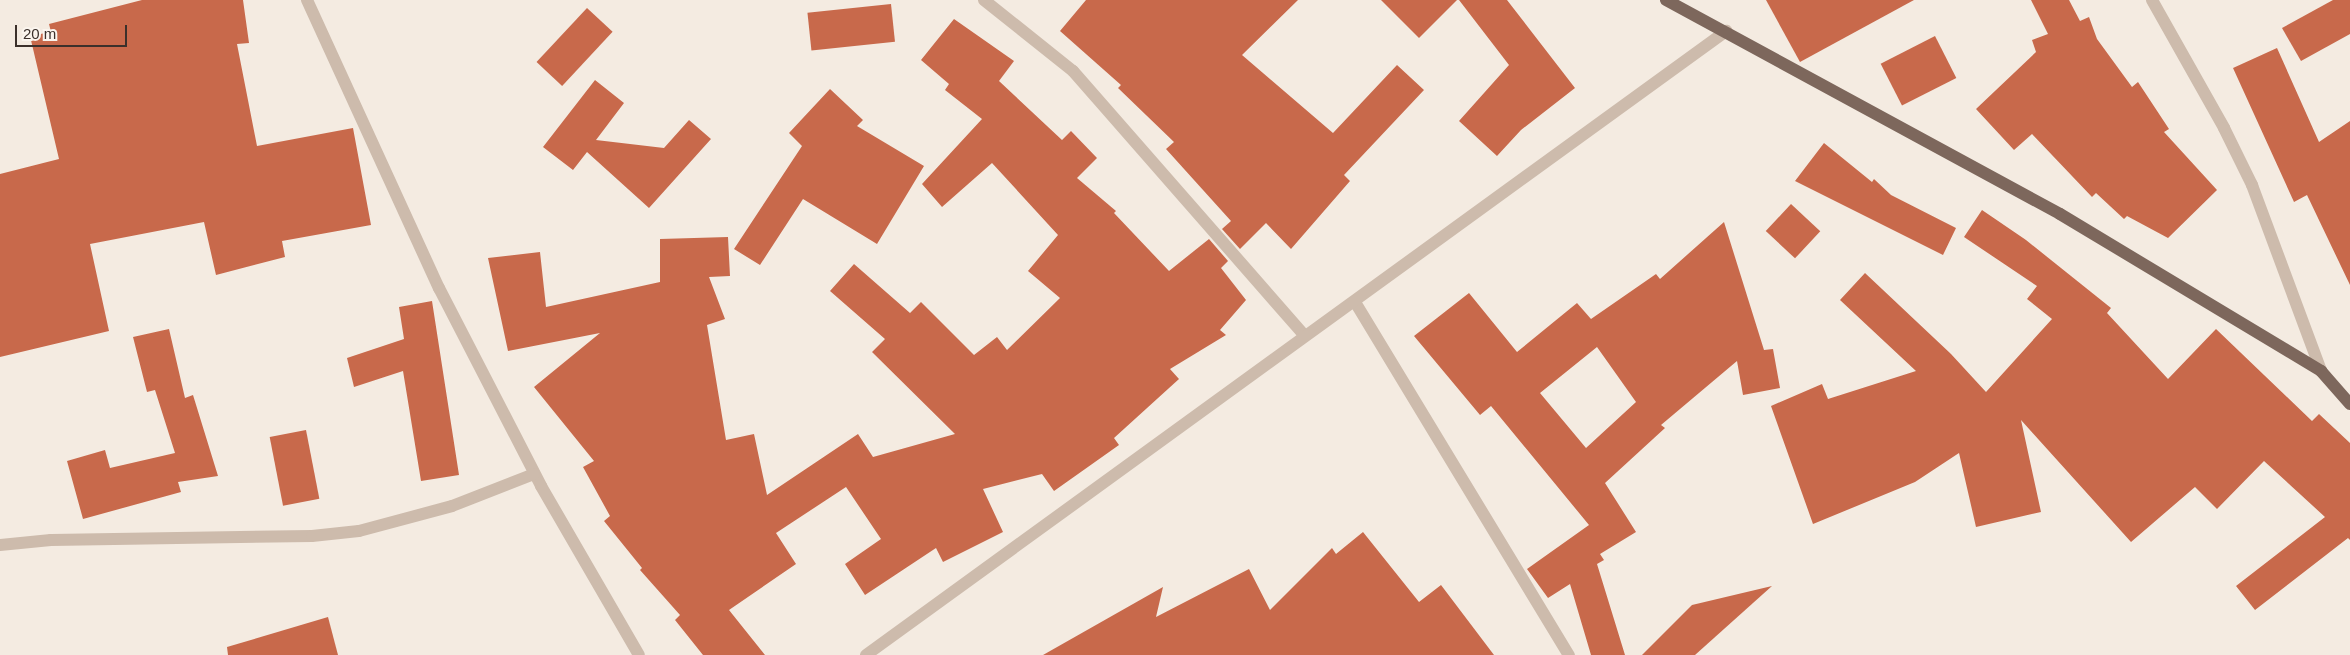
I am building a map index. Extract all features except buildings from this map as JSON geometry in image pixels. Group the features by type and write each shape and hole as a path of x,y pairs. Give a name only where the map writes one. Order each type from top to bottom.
{"main road":[{"path":"1666,0 2060,214 2321,371 2350,404"}],"street":[{"path":"307,0 439,288 534,474 639,655"},
{"path":"984,0 1073,71 1304,335"},
{"path":"2152,0 2224,128 2252,185 2321,371"},
{"path":"866,655 1304,335 1355,302 1726,31"},
{"path":"1355,302 1569,655"},
{"path":"0,545 71,539 312,536 359,531 452,506 534,474"}]}
